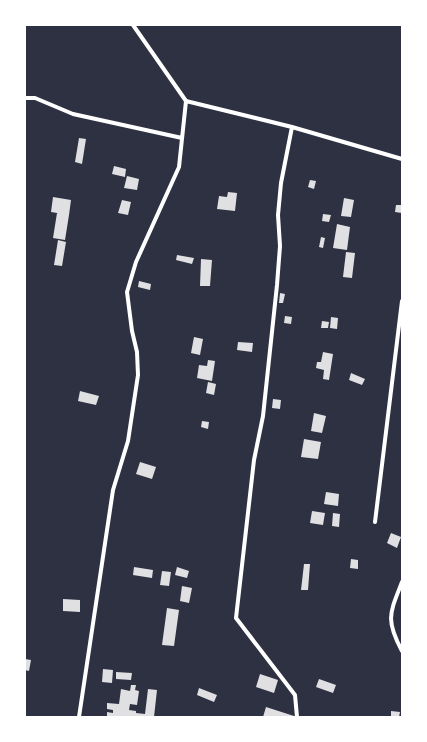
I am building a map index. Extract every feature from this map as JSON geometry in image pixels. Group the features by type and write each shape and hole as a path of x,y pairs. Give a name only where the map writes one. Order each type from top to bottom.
{"street":[{"path":"132,25 186,101 292,127 402,159"},
{"path":"25,98 35,98 74,114 182,138"},
{"path":"79,717 113,490 128,442 138,375 137,352 126,292 136,262 179,167 186,101"},
{"path":"292,127 281,183 278,215 280,246 277,285 263,416 254,460 236,618 295,695 297,717"},
{"path":"375,522 402,301"},
{"path":"402,582 390,614 393,633 402,651"}],"building":[{"path":"79,138 86,139 82,164 75,162"},
{"path":"114,166 126,169 125,177 112,174"},
{"path":"127,176 139,179 137,190 124,188"},
{"path":"310,180 316,181 314,189 308,187"},
{"path":"228,192 237,193 235,211 217,209 219,196 227,197"},
{"path":"53,197 71,200 69,215 51,212"},
{"path":"344,198 354,200 351,217 341,216"},
{"path":"122,200 131,202 128,215 118,213"},
{"path":"396,205 402,205 402,213 395,212"},
{"path":"57,213 69,215 65,240 53,238"},
{"path":"323,214 331,215 329,222 322,221"},
{"path":"337,224 350,227 347,250 333,248"},
{"path":"321,237 325,238 323,248 319,247"},
{"path":"58,240 66,242 62,266 54,265"},
{"path":"346,252 355,253 352,278 343,277"},
{"path":"177,255 194,258 192,264 176,260"},
{"path":"201,259 212,260 210,286 200,286"},
{"path":"139,281 151,284 150,290 138,287"},
{"path":"280,293 285,294 283,303 279,303"},
{"path":"285,316 292,317 291,324 284,323"},
{"path":"331,317 338,318 337,329 330,328"},
{"path":"322,321 329,322 328,328 321,328"},
{"path":"194,337 203,339 200,355 191,353"},
{"path":"238,342 253,343 252,352 237,350"},
{"path":"323,352 333,354 329,380 323,379 324,370 316,368 317,362 321,362"},
{"path":"208,360 215,361 212,381 197,378 199,365 207,366"},
{"path":"351,373 365,379 362,385 349,380"},
{"path":"208,382 216,384 214,395 206,393"},
{"path":"80,391 99,396 96,405 78,401"},
{"path":"273,399 281,400 280,409 272,408"},
{"path":"314,413 326,416 322,433 311,431"},
{"path":"202,421 209,422 208,429 201,427"},
{"path":"304,439 321,442 318,459 301,457"},
{"path":"140,462 156,467 152,479 136,474"},
{"path":"326,492 339,494 338,506 324,504"},
{"path":"312,511 325,513 323,525 310,523"},
{"path":"333,513 340,514 339,527 332,526"},
{"path":"391,533 401,537 397,548 387,543"},
{"path":"351,559 358,560 358,569 350,568"},
{"path":"304,564 310,564 308,590 301,590"},
{"path":"134,567 153,570 152,578 133,575"},
{"path":"177,567 189,571 187,578 175,575"},
{"path":"162,571 171,572 169,586 160,585"},
{"path":"182,586 192,588 189,603 180,601"},
{"path":"63,599 80,600 80,612 63,611"},
{"path":"167,608 179,610 174,646 162,645"},
{"path":"25,659 31,660 29,671 25,670"},
{"path":"103,669 113,670 112,683 102,682"},
{"path":"116,672 132,673 131,680 116,679"},
{"path":"260,674 278,680 274,693 256,687"},
{"path":"319,679 336,685 333,693 316,687"},
{"path":"131,685 136,685 135,690 139,691 137,705 130,704 129,710 136,711 136,713 145,714 148,689 157,690 154,717 107,717 107,712 113,713 113,710 107,709 107,703 119,704 121,689 130,691"},
{"path":"199,688 217,695 214,702 197,695"},
{"path":"266,707 294,716 294,717 263,717"},
{"path":"391,711 400,712 399,717 391,717"}]}
